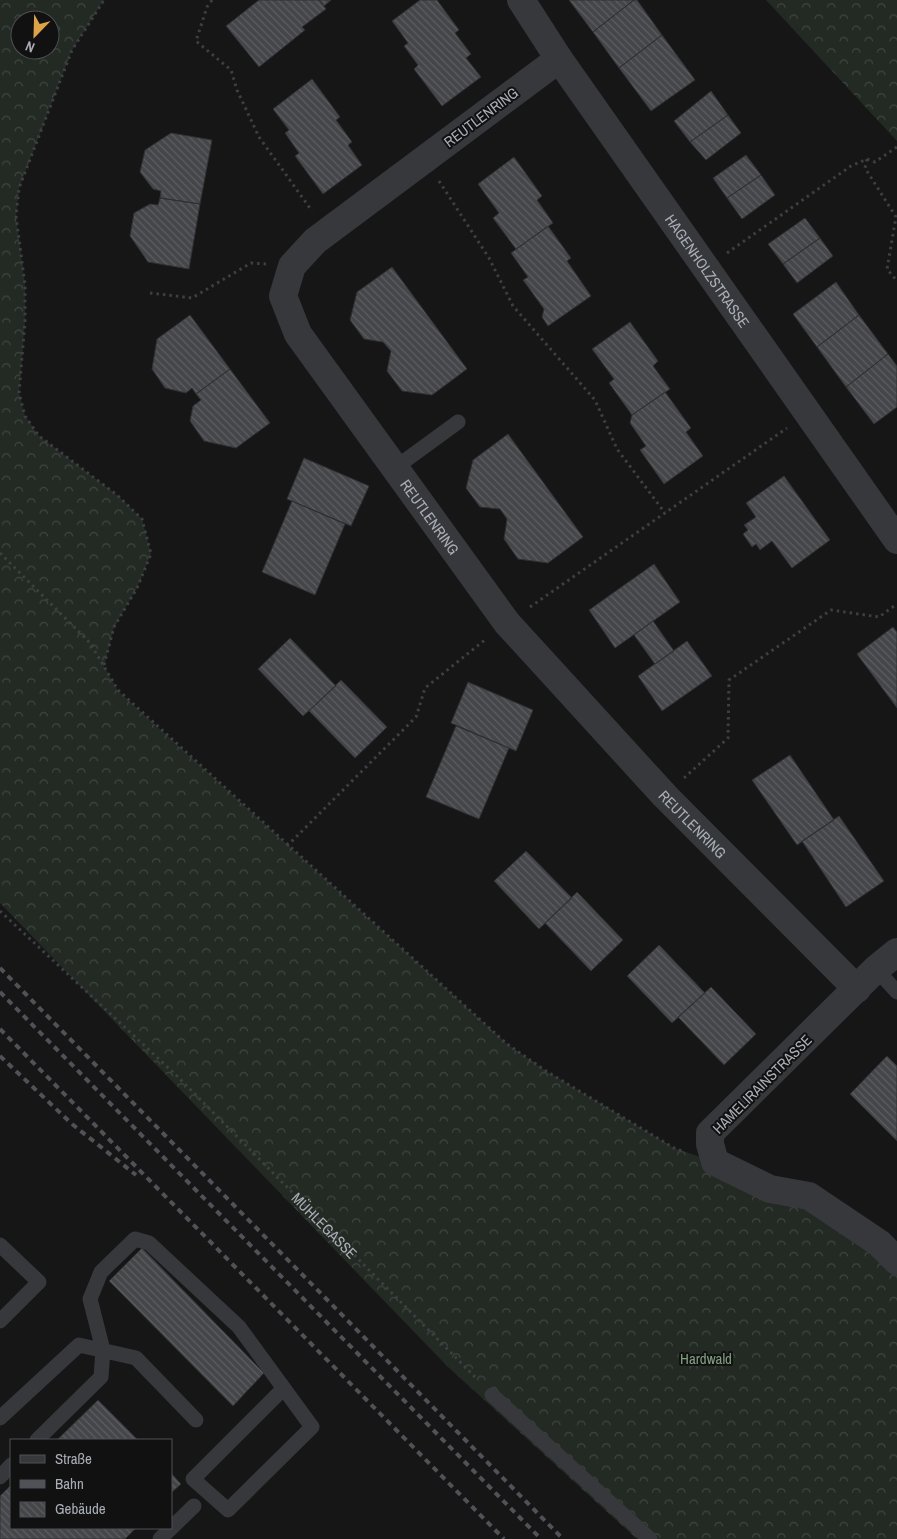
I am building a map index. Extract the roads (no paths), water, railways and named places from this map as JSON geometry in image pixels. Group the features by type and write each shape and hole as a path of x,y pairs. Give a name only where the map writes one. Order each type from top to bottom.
{"street":[{"name":"HAGENHOLZSTRASSE","path":"522,0 559,59 897,540"},
{"name":"REUTLENRING","path":"559,59 315,241 292,266 284,296 298,334 507,623 665,796 857,989"},
{"name":"HAMELIRAINSTRASSE","path":"897,952 876,969 710,1133 710,1144 715,1162 770,1189 809,1196 879,1243 897,1260"}],"lane":[{"path":"394,468 458,422"},
{"path":"876,969 897,992"},
{"path":"38,1439 101,1376 103,1350 90,1299 101,1272 135,1239 149,1243 239,1327 312,1427 228,1510 193,1478 283,1389"},
{"path":"0,1246 39,1282 0,1321"},
{"path":"0,1418 79,1345 136,1358 196,1420"},
{"path":"492,1395 650,1539"},
{"path":"0,1477 10,1467"},
{"path":"172,1527 194,1506"},
{"path":"160,1539 170,1529"}],"railway":[{"path":"0,968 563,1539"},
{"path":"0,992 541,1539"},
{"path":"0,1029 504,1539"},
{"path":"0,1056 72,1124 136,1175"}],"park label":[{"name":"Hardwald","path":"706,1358"}]}
